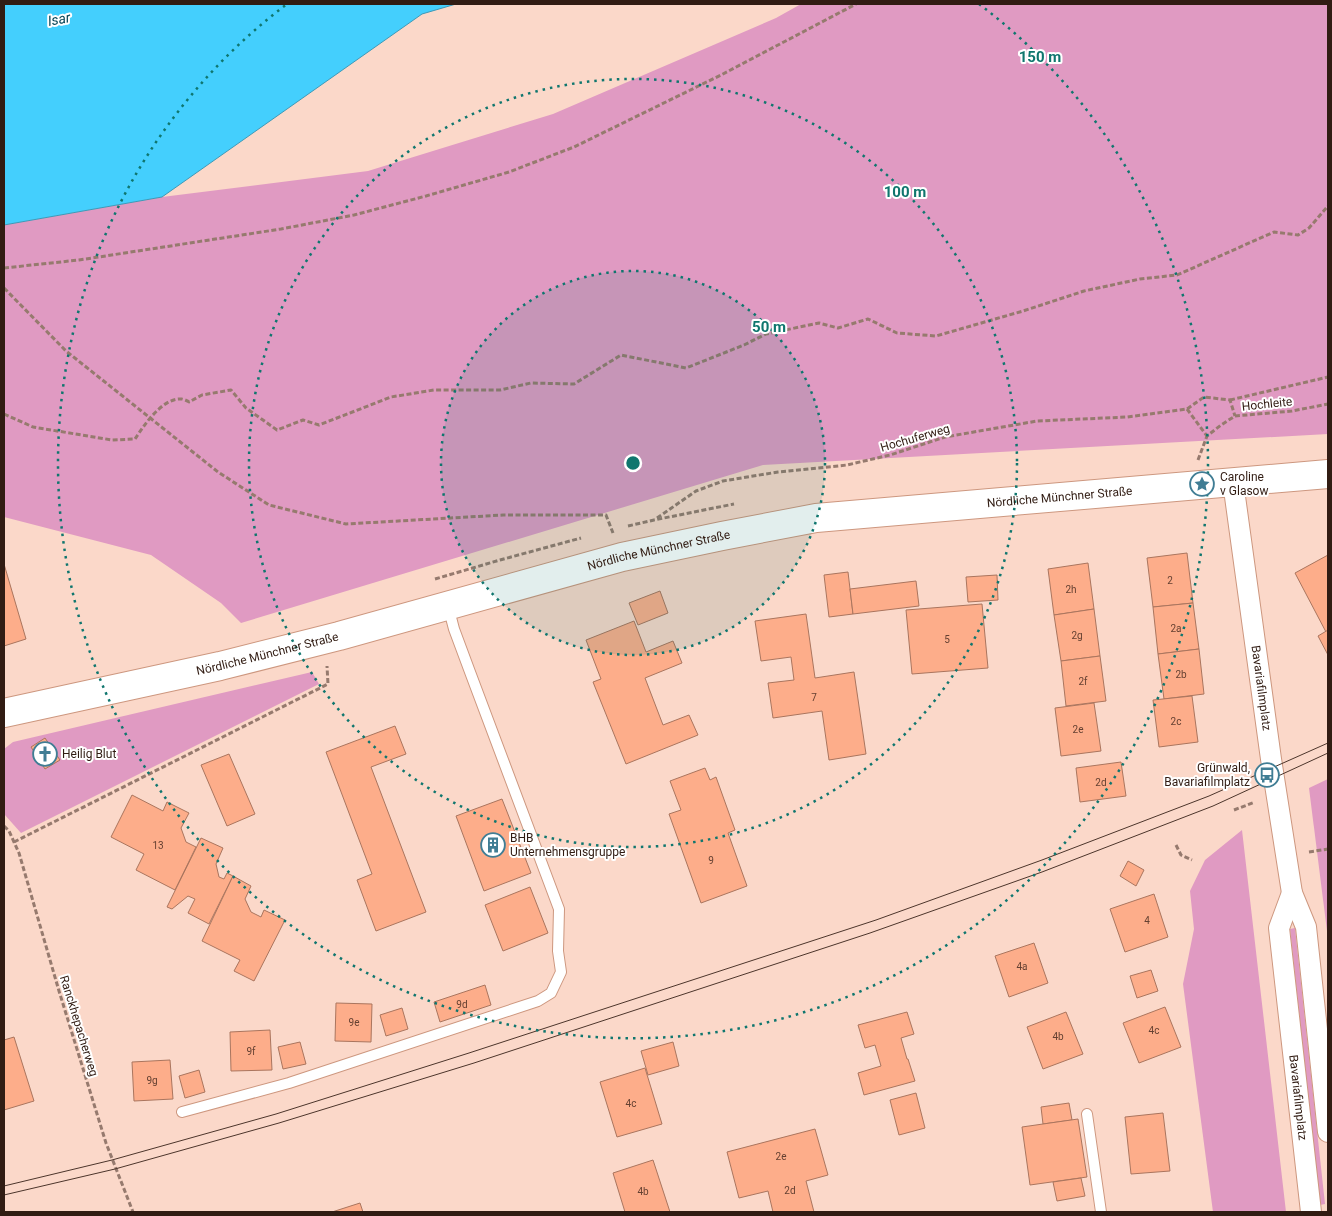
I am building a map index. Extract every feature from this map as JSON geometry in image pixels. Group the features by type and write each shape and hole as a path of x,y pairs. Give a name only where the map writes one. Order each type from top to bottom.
{"main road":[{"name":"Nördliche Münchner Straße","path":"4,714 220,666 339,636 622,557 816,518 1328,474"}],"street":[{"name":"Bavariafilmplatz","path":"1233,482 1271,759 1292,893 1306,927 1328,1132"},
{"name":"Bavariafilmplatz","path":"1292,893 1280,928 1311,1212"}],"lane":[{"path":"182,1112 290,1083 538,1001 551,992 561,972 558,951 558,909 454,629 448,606"},
{"path":"1087,1114 1101,1212"}],"path":[{"path":"4,268 78,260 290,227 354,215 509,172 574,147 721,75 856,4"},
{"path":"4,414 33,426 112,440 135,439 150,417 170,401 182,398 189,402 202,395 231,390 246,408 277,430 303,420 319,425 391,397 434,390 500,390 531,383 574,384 621,355 686,368 744,345 766,334 819,323 838,328 868,319 897,333 936,336 1084,291 1140,279 1177,275 1274,232 1298,235 1309,228 1328,206"},
{"path":"4,288 66,351 218,472 269,505 346,524 503,515 606,515"},
{"name":"Hochleite","path":"1230,400 1328,377"},
{"name":"Hochuferweg","path":"654,520 696,491 723,482 778,472 847,465 890,455 945,436 1037,421 1127,417 1187,409 1204,396 1230,400"},
{"path":"1230,400 1235,416"},
{"name":"Hochleite","path":"1197,458 1207,436 1221,424 1235,416 1292,411 1328,404"},
{"path":"1187,409 1207,436"},
{"path":"14,842 328,684 327,666"},
{"name":"Ranckhepacherweg","path":"4,826 9,831 19,853 106,1143 133,1212"},
{"path":"1176,845 1181,855 1192,860"}],"shaded area":[{"path":"801,4 1328,4 1328,434 763,465 241,623 221,603 151,555 4,517 4,225 162,197 368,171 553,114 776,18"},
{"path":"312,672 319,684 21,833 4,814 4,749 13,742"},
{"path":"1328,779 1328,939 1309,788"},
{"path":"1242,830 1286,1212 1213,1212 1183,984 1194,929 1190,891 1205,860"},
{"path":"1295,928 1325,1204 1320,1205 1290,929"}],"water":[{"name":"Isar","path":"4,4 456,4 422,14 162,197 4,225"}],"building":[{"path":"1187,553 1193,603 1153,607 1147,558"},
{"path":"1328,555 1328,630 1326,632 1295,573"},
{"path":"1088,563 1094,609 1054,615 1048,569"},
{"path":"4,564 26,639 4,646"},
{"path":"848,572 853,614 829,617 824,575"},
{"path":"997,575 998,600 968,602 966,577"},
{"path":"916,581 919,606 853,614 850,589"},
{"path":"660,591 668,613 638,625 629,603"},
{"path":"1193,603 1199,649 1158,654 1153,607"},
{"path":"982,604 988,668 912,674 906,610"},
{"path":"1094,609 1100,656 1061,661 1054,615"},
{"path":"806,614 815,678 854,672 866,754 829,760 822,711 773,718 768,683 794,680 791,657 761,661 755,621"},
{"path":"634,621 646,652 673,641 682,663 645,678 663,725 689,715 698,735 626,764 593,682 601,679 586,640"},
{"path":"1328,630 1328,655 1318,636"},
{"path":"1199,649 1204,694 1164,699 1158,654"},
{"path":"1100,656 1106,701 1066,706 1061,661"},
{"path":"1192,696 1198,742 1159,747 1153,700"},
{"path":"1094,703 1101,751 1061,756 1055,708"},
{"path":"395,726 406,754 371,767 426,912 376,931 357,880 372,874 326,752"},
{"name":"Heilig Blut","path":"45,738 60,760 45,769 31,747"},
{"path":"229,754 255,814 227,826 201,765"},
{"path":"1121,762 1126,796 1080,802 1076,768"},
{"path":"705,768 710,780 716,777 735,830 728,833 747,886 701,903 669,814 681,810 670,781"},
{"path":"132,795 163,811 167,802 189,813 181,828 186,842 196,847 175,890 136,870 144,854 111,837"},
{"name":"BHB Unternehmensgruppe","path":"502,799 531,873 484,891 456,816"},
{"path":"201,838 223,848 216,864 219,877 224,879 227,873 233,876 209,924 188,913 195,899 188,896 172,909 167,907"},
{"path":"1128,861 1144,870 1136,886 1120,876"},
{"path":"233,876 251,886 245,899 251,912 261,917 264,910 285,920 254,981 234,971 240,960 202,941"},
{"path":"530,887 548,933 503,951 485,905"},
{"path":"1154,894 1168,937 1125,952 1110,909"},
{"path":"1034,943 1048,983 1009,997 995,956"},
{"path":"1151,970 1158,991 1137,998 1130,976"},
{"path":"485,985 491,1005 440,1022 434,1002"},
{"path":"336,1003 372,1004 371,1042 335,1041"},
{"path":"1165,1007 1181,1047 1139,1063 1123,1023"},
{"path":"402,1008 408,1029 386,1036 380,1015"},
{"path":"907,1012 914,1034 901,1038 915,1081 864,1095 858,1073 881,1066 875,1045 865,1048 858,1025"},
{"path":"1066,1012 1083,1054 1043,1069 1027,1027"},
{"path":"270,1030 272,1070 231,1071 230,1032"},
{"path":"14,1037 34,1101 4,1110 4,1040"},
{"path":"300,1042 306,1064 283,1069 278,1047"},
{"path":"673,1042 679,1066 648,1075 641,1051"},
{"path":"170,1060 173,1099 134,1101 132,1062"},
{"path":"645,1068 662,1124 617,1137 600,1082"},
{"path":"199,1070 205,1092 185,1098 179,1076"},
{"path":"916,1093 925,1128 899,1135 890,1100"},
{"path":"1069,1103 1072,1120 1043,1124 1041,1107"},
{"path":"1163,1113 1170,1171 1131,1174 1125,1117"},
{"path":"1078,1119 1087,1177 1030,1185 1022,1127"},
{"path":"815,1129 828,1175 806,1181 814,1212 773,1212 768,1191 739,1198 727,1152"},
{"path":"653,1160 670,1212 625,1212 613,1173"},
{"path":"1081,1178 1085,1196 1057,1201 1053,1182"},
{"path":"360,1203 363,1212 332,1212"}],"tram line":[{"path":"4,1186 112,1160 276,1114 876,920 1042,860 1209,796 1328,743"},
{"path":"4,1195 115,1169 279,1123 474,1063 870,933 1042,872 1213,806 1328,753"}],"place":[{"name":"Caroline v Glasow","path":"1202,484"},
{"name":"Heilig Blut","path":"45,754"},
{"name":"Grünwald, Bavariafilmplatz","path":"1267,775"},
{"name":"BHB Unternehmensgruppe","path":"493,845"}]}
